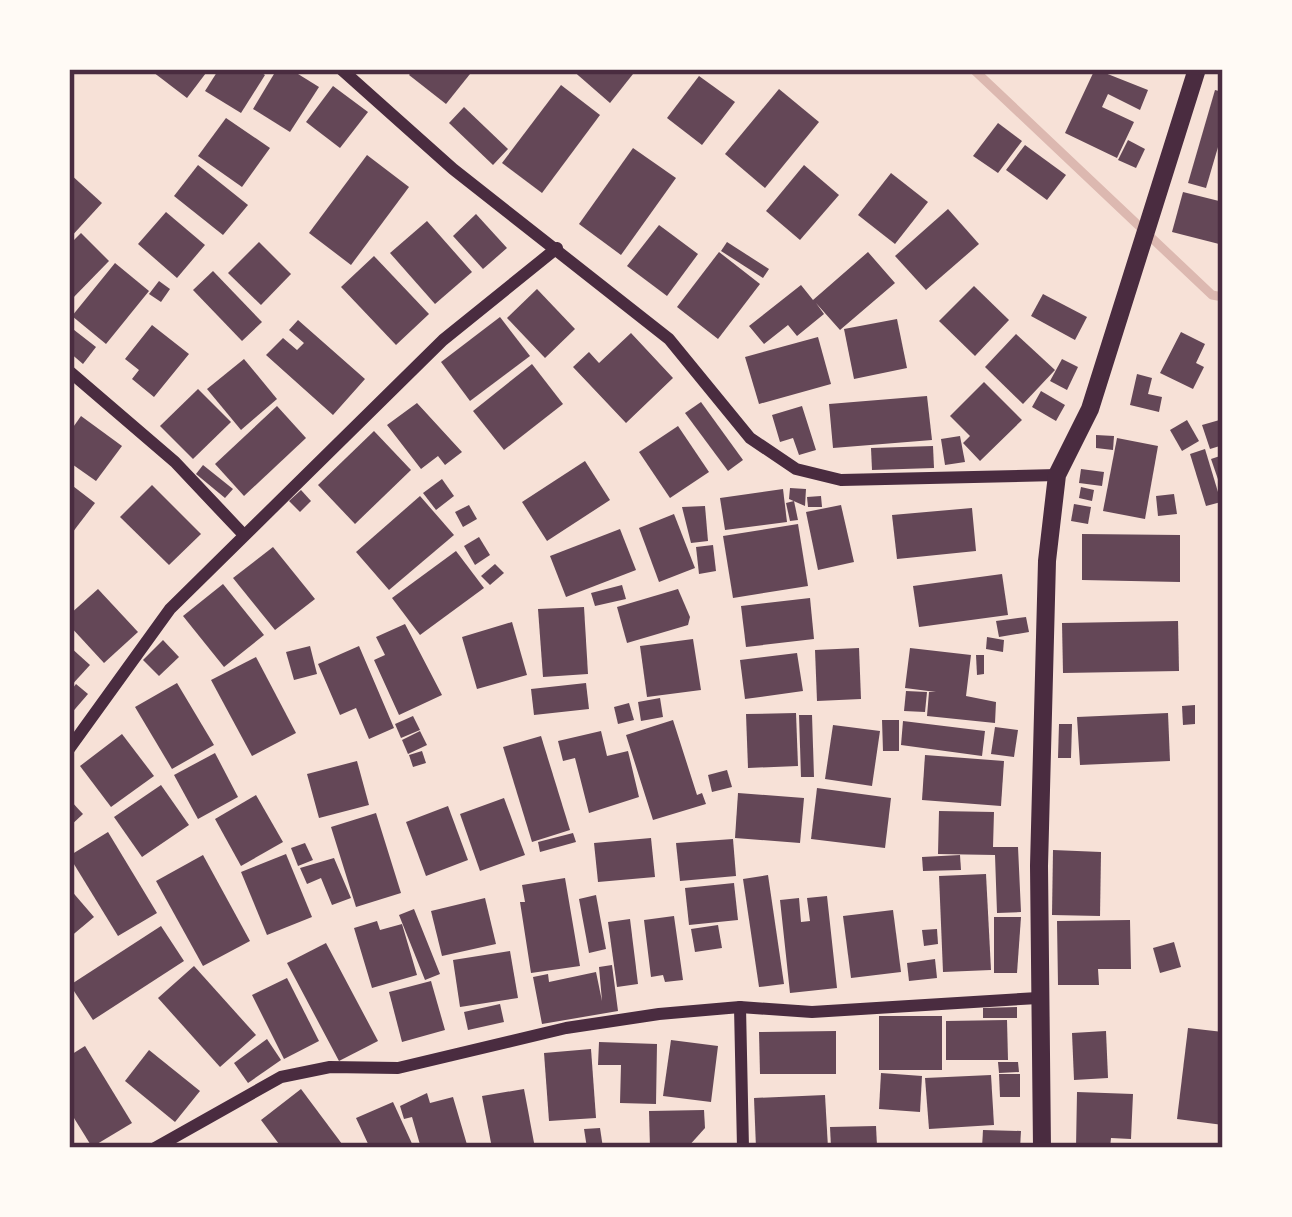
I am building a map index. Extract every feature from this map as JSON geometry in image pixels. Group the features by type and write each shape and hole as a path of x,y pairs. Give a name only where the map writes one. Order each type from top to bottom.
{"street":[{"path":"341,69 452,169 669,339 750,438 796,470 841,480 1057,475"},
{"path":"1042,1148 1038,998 1047,561 1057,475 1090,409 1197,69"},
{"path":"69,749 170,608 443,340 557,248"},
{"path":"69,371 175,462 243,534"},
{"path":"155,1148 281,1077 329,1067 398,1069 566,1028 740,1007 812,1012 1038,998"},
{"path":"740,1007 743,1148"}],"building":[{"path":"149,69 209,69 187,98"},
{"path":"219,69 256,69 265,75 241,113 205,91"},
{"path":"277,69 290,69 319,87 290,132 253,109"},
{"path":"414,69 474,69 446,104 409,75"},
{"path":"571,69 627,69 633,74 610,103"},
{"path":"1095,69 1148,90 1140,110 1108,94 1102,107 1134,122 1117,158 1065,133"},
{"path":"699,76 735,102 702,145 667,118"},
{"path":"561,85 600,115 542,193 502,163"},
{"path":"333,86 368,112 340,148 306,122"},
{"path":"779,89 819,122 765,188 725,154"},
{"path":"1215,90 1223,92 1223,130 1206,188 1188,183"},
{"path":"464,107 508,149 493,165 449,123"},
{"path":"226,118 270,148 242,187 198,156"},
{"path":"998,123 1022,141 998,173 973,156"},
{"path":"1128,140 1145,149 1136,168 1118,160"},
{"path":"1025,145 1066,175 1047,200 1006,170"},
{"path":"633,148 676,178 621,255 579,224"},
{"path":"367,155 409,187 351,265 309,233"},
{"path":"198,165 248,205 223,235 174,196"},
{"path":"804,165 839,195 800,240 766,211"},
{"path":"69,173 102,203 69,239"},
{"path":"891,173 928,202 895,244 858,215"},
{"path":"1183,192 1223,202 1223,245 1172,232"},
{"path":"948,209 979,244 926,290 895,256"},
{"path":"166,212 205,245 177,278 138,244"},
{"path":"476,214 507,248 483,269 453,236"},
{"path":"427,221 472,272 435,304 390,253"},
{"path":"659,225 698,254 667,296 627,266"},
{"path":"81,233 109,261 69,302 69,245"},
{"path":"259,242 291,274 261,305 228,273"},
{"path":"727,242 769,269 763,278 721,251"},
{"path":"719,252 760,284 718,339 677,307"},
{"path":"868,252 895,283 840,330 816,303 824,314 797,336 788,325 764,344 749,326 801,285 813,300"},
{"path":"374,256 429,314 396,345 341,287"},
{"path":"115,263 149,291 106,344 72,316"},
{"path":"213,271 262,322 242,341 193,290"},
{"path":"159,281 170,289 161,302 149,294"},
{"path":"974,286 1009,320 975,356 939,321"},
{"path":"537,289 575,329 545,358 507,318"},
{"path":"1043,294 1087,317 1075,340 1031,316"},
{"path":"500,317 530,356 470,401 441,362"},
{"path":"897,319 907,368 854,379 844,329"},
{"path":"298,320 365,379 333,415 266,355 283,338 297,350 304,343 289,330"},
{"path":"152,325 189,354 154,397 132,379 139,370 125,359"},
{"path":"69,326 96,347 83,364 69,352"},
{"path":"1181,332 1205,344 1196,363 1204,367 1193,389 1160,373"},
{"path":"631,333 673,378 626,423 573,367 589,352 599,363"},
{"path":"1016,334 1055,370 1023,404 985,367"},
{"path":"818,337 831,384 759,404 745,357"},
{"path":"244,359 277,399 241,430 207,389"},
{"path":"1062,359 1078,367 1067,390 1050,381"},
{"path":"532,364 563,404 504,450 473,411"},
{"path":"1137,374 1152,378 1148,394 1162,397 1159,412 1130,405"},
{"path":"984,382 1022,420 980,461 963,443 970,436 950,416"},
{"path":"198,389 231,422 193,459 160,426"},
{"path":"1041,391 1065,405 1056,421 1032,407"},
{"path":"927,396 932,440 833,448 829,404"},
{"path":"701,402 743,460 728,471 685,413"},
{"path":"417,403 462,452 445,465 438,456 421,469 387,425"},
{"path":"277,406 306,438 244,496 215,464"},
{"path":"802,406 816,450 799,455 793,438 780,442 772,415"},
{"path":"81,416 122,446 96,481 69,462 69,433"},
{"path":"1223,419 1223,445 1210,449 1202,425"},
{"path":"1187,420 1199,441 1182,451 1170,430"},
{"path":"678,426 709,472 670,498 639,452"},
{"path":"374,431 411,470 355,524 318,485"},
{"path":"1096,435 1114,436 1113,450 1096,448"},
{"path":"960,436 965,462 945,465 941,439"},
{"path":"1117,438 1158,446 1145,519 1103,511"},
{"path":"933,446 934,468 872,470 871,448"},
{"path":"1205,449 1221,502 1206,506 1190,454"},
{"path":"1223,455 1223,490 1222,491 1211,459"},
{"path":"585,461 610,500 547,541 522,502"},
{"path":"203,465 233,489 225,498 196,474"},
{"path":"1081,469 1104,472 1102,486 1079,483"},
{"path":"442,479 454,496 436,510 423,493"},
{"path":"69,483 95,503 69,537"},
{"path":"152,485 201,534 169,565 120,517"},
{"path":"1081,487 1094,490 1092,501 1079,498"},
{"path":"790,488 806,489 805,506 789,499"},
{"path":"783,489 787,522 725,530 720,498"},
{"path":"301,490 311,501 300,512 289,501"},
{"path":"1174,494 1177,514 1158,516 1156,496"},
{"path":"420,496 454,535 389,590 356,552"},
{"path":"821,496 822,507 808,507 807,497"},
{"path":"794,501 798,520 790,521 786,503"},
{"path":"1074,504 1091,507 1088,524 1071,521"},
{"path":"469,505 477,519 463,527 455,512"},
{"path":"841,505 854,562 818,570 806,512"},
{"path":"705,506 708,541 691,543 682,507"},
{"path":"972,508 976,551 897,559 892,515"},
{"path":"674,514 695,568 659,582 639,528"},
{"path":"798,524 808,586 733,598 723,536"},
{"path":"620,529 636,570 566,597 550,556"},
{"path":"1082,534 1180,535 1180,582 1082,580"},
{"path":"479,537 490,555 475,565 464,546"},
{"path":"713,545 716,571 699,574 696,547"},
{"path":"273,547 315,599 275,630 233,578"},
{"path":"456,551 484,588 420,635 392,598"},
{"path":"495,564 504,573 490,585 481,576"},
{"path":"1002,574 1008,615 919,627 913,586"},
{"path":"223,584 264,635 224,667 183,616"},
{"path":"622,585 626,599 595,606 591,593"},
{"path":"98,589 138,632 104,663 69,625 69,615"},
{"path":"678,589 690,617 688,625 627,643 617,607"},
{"path":"810,598 814,639 746,647 741,606"},
{"path":"584,607 588,674 543,677 538,609"},
{"path":"1026,617 1029,632 999,637 996,621"},
{"path":"1178,621 1179,671 1063,673 1062,623"},
{"path":"512,622 527,675 477,689 462,637"},
{"path":"405,624 442,695 399,715 374,660 385,655 376,637"},
{"path":"987,637 1004,640 1003,652 986,649"},
{"path":"693,639 701,690 647,697 640,646"},
{"path":"163,640 179,657 159,676 143,660"},
{"path":"69,646 90,665 69,688"},
{"path":"310,646 317,674 294,680 286,652"},
{"path":"359,646 394,728 369,739 356,708 340,715 318,664"},
{"path":"859,648 861,699 817,701 815,650"},
{"path":"910,648 971,655 966,696 996,702 995,723 927,716 929,692 936,692 905,688"},
{"path":"797,653 803,691 745,699 740,660"},
{"path":"976,655 984,655 984,674 977,675"},
{"path":"256,657 296,733 252,756 211,680"},
{"path":"177,683 214,745 172,769 135,707"},
{"path":"586,683 589,709 534,715 531,689"},
{"path":"76,684 88,694 69,716 69,693"},
{"path":"906,691 927,692 925,712 904,711"},
{"path":"660,698 663,717 641,721 638,702"},
{"path":"629,703 634,720 618,724 614,707"},
{"path":"1195,705 1195,724 1183,725 1182,706"},
{"path":"796,713 798,766 748,768 746,714"},
{"path":"1168,713 1170,761 1080,765 1077,717"},
{"path":"799,715 812,715 814,777 801,777"},
{"path":"413,716 420,730 401,738 395,724"},
{"path":"673,720 697,795 702,793 706,804 653,820 626,735"},
{"path":"882,720 899,720 899,751 883,751"},
{"path":"903,721 985,731 982,756 901,745"},
{"path":"1059,724 1072,724 1071,758 1058,758"},
{"path":"833,725 880,731 872,786 825,779"},
{"path":"995,727 1018,730 1014,757 991,754"},
{"path":"420,731 427,745 408,754 402,740"},
{"path":"601,731 607,756 628,751 639,797 589,813 575,758 563,761 558,741"},
{"path":"122,734 154,776 111,807 80,766"},
{"path":"541,736 570,830 532,842 503,747"},
{"path":"422,751 426,763 413,767 409,755"},
{"path":"215,753 238,797 198,819 174,775"},
{"path":"925,755 1004,761 1001,806 922,800"},
{"path":"357,761 369,805 319,818 307,774"},
{"path":"727,770 732,787 712,792 708,775"},
{"path":"161,785 189,825 142,857 114,817"},
{"path":"817,788 891,798 885,848 811,839"},
{"path":"738,793 804,798 800,843 735,838"},
{"path":"256,795 283,842 241,866 215,819"},
{"path":"504,798 525,855 480,871 460,814"},
{"path":"69,799 83,814 69,827"},
{"path":"448,806 468,860 426,876 406,822"},
{"path":"939,811 994,812 993,847 1018,847 1021,912 997,913 995,855 938,854"},
{"path":"376,813 401,893 356,907 331,827"},
{"path":"108,832 157,913 118,936 69,856"},
{"path":"573,833 576,842 540,852 538,842"},
{"path":"651,838 655,877 598,882 594,843"},
{"path":"733,839 736,876 680,881 676,843"},
{"path":"305,843 313,860 298,866 291,848"},
{"path":"1053,850 1101,852 1100,916 1052,915"},
{"path":"286,854 312,917 267,935 241,872"},
{"path":"203,855 250,941 203,966 156,881"},
{"path":"960,855 961,870 923,871 922,857"},
{"path":"334,858 351,898 332,905 321,878 307,884 300,868"},
{"path":"986,874 991,970 943,972 939,876"},
{"path":"768,875 784,984 759,987 743,879"},
{"path":"565,878 580,966 531,973 520,902 525,902 522,885"},
{"path":"734,883 738,920 689,925 685,888"},
{"path":"69,888 94,917 69,938"},
{"path":"596,895 606,949 589,953 579,899"},
{"path":"827,896 837,988 790,993 780,900 799,898 801,922 810,921 807,898"},
{"path":"485,898 496,944 442,956 431,911"},
{"path":"414,909 440,974 425,980 399,915"},
{"path":"893,910 901,972 851,978 843,916"},
{"path":"674,916 683,980 665,982 663,975 651,977 644,920"},
{"path":"994,917 1021,917 1017,973 994,973"},
{"path":"630,919 638,984 617,987 608,922"},
{"path":"1130,920 1131,969 1098,969 1099,985 1058,985 1057,921"},
{"path":"377,921 380,930 402,924 417,975 372,988 354,928"},
{"path":"718,925 722,948 695,952 691,929"},
{"path":"161,926 184,961 93,1020 70,985"},
{"path":"937,929 938,944 924,946 922,930"},
{"path":"1174,942 1181,967 1160,973 1153,948"},
{"path":"326,943 378,1041 339,1061 287,963"},
{"path":"510,951 518,998 460,1007 453,960"},
{"path":"935,959 937,978 909,981 907,963"},
{"path":"612,965 618,1011 542,1024 533,977 548,974 549,982 596,972 602,1001 599,967"},
{"path":"194,966 256,1035 220,1067 158,998"},
{"path":"287,978 319,1041 284,1059 252,995"},
{"path":"431,981 445,1030 402,1042 389,992"},
{"path":"500,1004 504,1022 468,1030 464,1012"},
{"path":"1017,1007 1017,1018 983,1018 983,1008"},
{"path":"879,1016 942,1016 942,1070 879,1070"},
{"path":"1007,1020 1008,1060 946,1060 946,1021"},
{"path":"1188,1028 1223,1032 1223,1125 1177,1119"},
{"path":"836,1031 836,1074 760,1074 759,1032"},
{"path":"1106,1031 1108,1078 1074,1080 1072,1033"},
{"path":"267,1039 281,1060 248,1083 234,1063"},
{"path":"671,1040 718,1046 711,1102 663,1096"},
{"path":"599,1042 657,1044 656,1104 620,1103 621,1065 598,1065"},
{"path":"85,1046 132,1123 92,1147 69,1110 69,1056"},
{"path":"591,1049 596,1118 549,1121 544,1053"},
{"path":"149,1050 200,1091 175,1122 125,1081"},
{"path":"998,1062 1018,1062 1019,1072 999,1073"},
{"path":"881,1073 922,1076 920,1112 879,1109"},
{"path":"999,1074 1020,1074 1020,1097 1000,1097"},
{"path":"991,1075 994,1125 929,1129 925,1078"},
{"path":"301,1089 345,1148 282,1148 261,1120"},
{"path":"524,1089 535,1148 492,1148 482,1096"},
{"path":"1077,1092 1133,1094 1131,1139 1111,1138 1110,1148 1076,1148"},
{"path":"427,1093 430,1103 453,1097 468,1148 421,1148 412,1117 404,1119 400,1106"},
{"path":"825,1095 828,1148 756,1148 754,1098"},
{"path":"393,1102 414,1148 370,1148 356,1118"},
{"path":"704,1110 705,1128 687,1148 650,1148 649,1111"},
{"path":"876,1126 877,1146 831,1147 830,1127"},
{"path":"600,1128 603,1148 587,1148 584,1129"},
{"path":"983,1130 1021,1131 1020,1148 982,1148"}],"waterway":[{"path":"973,69 1212,295 1223,297"}]}
